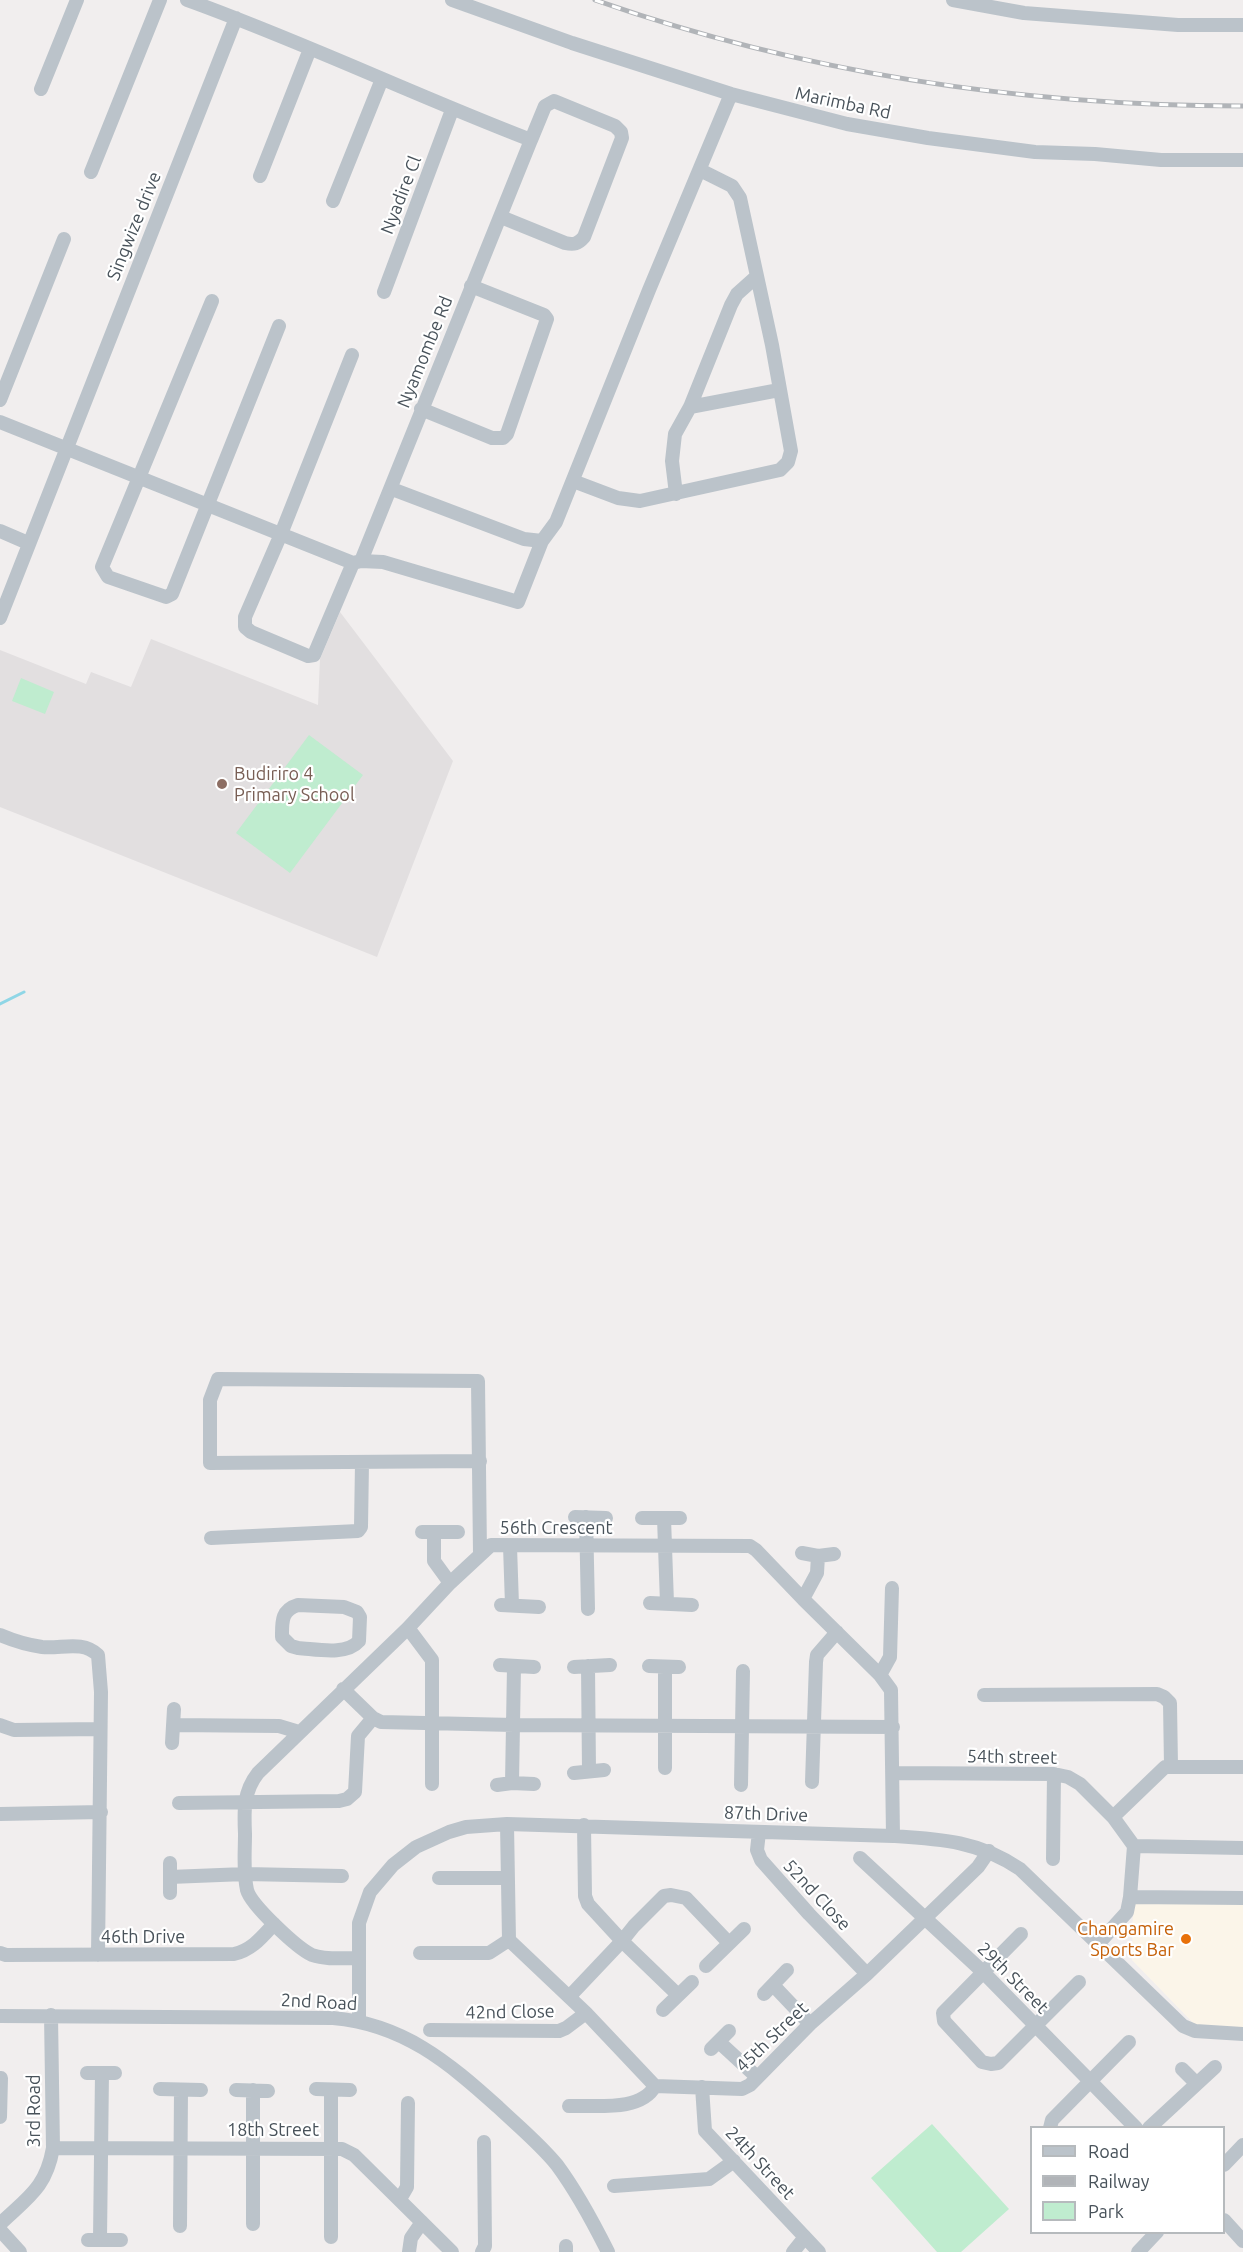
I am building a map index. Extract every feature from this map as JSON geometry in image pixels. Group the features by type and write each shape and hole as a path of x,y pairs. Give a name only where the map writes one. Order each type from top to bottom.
{"street":[{"path":"41,89 77,0"},
{"path":"92,172 160,0"},
{"path":"188,0 236,18 452,110 531,140"},
{"name":"Marimba Rd","path":"452,0 572,43 731,94 847,123 928,138 1035,152 1095,154 1161,160 1243,160"},
{"path":"952,0 1024,13 1178,24 1243,25"},
{"name":"Singwize drive","path":"0,618 236,18"},
{"path":"260,176 310,49"},
{"path":"333,201 382,79"},
{"path":"0,422 357,562 383,562 518,602 542,541 556,522 731,94"},
{"name":"Nyamombe Rd","path":"281,534 245,617 244,627 308,656 316,652 392,489 421,409 501,217 544,106 554,101 615,126 621,132 622,138 588,227 579,243 572,245 565,243 501,217"},
{"name":"Nyadire Cl","path":"384,292 452,110"},
{"path":"573,481 630,500 640,501 784,468 788,462 791,451 772,345 740,198 737,191 722,180 700,170"},
{"path":"0,400 64,239"},
{"path":"676,494 672,448 675,434 690,407 731,304 737,294 756,277"},
{"path":"421,409 492,438 503,438 507,434 547,319 544,315 471,286"},
{"path":"212,301 102,567 108,577 166,597 172,594 279,326"},
{"path":"281,534 352,355"},
{"path":"690,407 779,390"},
{"path":"392,489 524,539 542,541"},
{"path":"0,531 28,543"},
{"path":"480,1461 210,1463 210,1400 218,1379 478,1381 480,1461 480,1554"},
{"path":"211,1538 358,1531 361,1527 362,1463"},
{"path":"588,1609 586,1547 581,1517 606,1518"},
{"path":"642,1518 680,1518"},
{"path":"664,1518 667,1604"},
{"path":"450,1583 434,1561 428,1532 458,1532"},
{"name":"56th Crescent","path":"358,1958 323,1958 303,1950 274,1924 250,1896 245,1874 244,1802 248,1788 258,1773 299,1732 491,1545 750,1546 756,1550 880,1675 892,1693 893,1836"},
{"path":"510,1546 506,1605 539,1607"},
{"path":"802,1553 818,1556 834,1554"},
{"path":"803,1599 817,1573 818,1556"},
{"path":"880,1675 890,1657 892,1588"},
{"path":"650,1603 692,1605"},
{"path":"298,1605 351,1608 360,1617 361,1637 355,1646 346,1650 291,1646 282,1637 282,1619 286,1611 298,1605"},
{"path":"408,1628 432,1660 432,1784"},
{"path":"812,1782 817,1655 837,1632"},
{"path":"0,1635 35,1646 88,1647 98,1655 101,1692 98,1955"},
{"path":"355,1646 370,1663"},
{"path":"500,1665 534,1667"},
{"path":"589,1771 588,1726 581,1666 610,1665"},
{"path":"512,1783 514,1666"},
{"path":"649,1666 679,1666"},
{"path":"665,1667 665,1768"},
{"path":"741,1785 743,1671"},
{"path":"343,1689 373,1718 381,1722 588,1726 892,1727"},
{"path":"984,1695 1157,1694 1170,1703 1171,1766"},
{"path":"172,1743 174,1709"},
{"path":"179,1803 347,1799 355,1792 358,1736 373,1718"},
{"path":"0,1725 14,1730 100,1728"},
{"path":"173,1725 279,1726 299,1732"},
{"path":"1113,1817 1161,1769 1171,1766 1243,1767"},
{"path":"574,1773 604,1770"},
{"name":"54th street","path":"893,1773 1054,1774 1075,1780 1113,1817 1134,1846"},
{"path":"1053,1859 1054,1774"},
{"path":"497,1785 534,1784"},
{"path":"0,1814 101,1812"},
{"path":"507,1824 509,1940 569,1997 655,2086 644,2098 632,2104 569,2106"},
{"name":"87th Drive","path":"360,2020 359,1923 363,1907 377,1882 393,1864 417,1847 466,1827 507,1824 584,1825 943,1839 989,1851 1020,1869 1183,2026 1195,2031 1243,2034"},
{"path":"584,1825 585,1896 594,1912 678,1995"},
{"name":"52nd Close","path":"759,1833 757,1850 762,1860 809,1914 867,1974"},
{"path":"1098,1944 1127,1912 1134,1846 1243,1848"},
{"name":"45th Street","path":"655,2086 742,2089 750,2085 810,2024 867,1974 978,1867 989,1851"},
{"name":"29th Street","path":"860,1858 983,1972 1088,2081 1135,2126"},
{"path":"170,1893 170,1870 342,1876"},
{"path":"439,1878 507,1878"},
{"path":"569,1997 664,1896 672,1894 686,1898 729,1943"},
{"path":"1130,1897 1243,1898"},
{"name":"46th Drive","path":"0,1953 234,1954 245,1952 252,1947 274,1924"},
{"path":"706,1966 744,1929"},
{"path":"1021,1934 946,2010 943,2017 944,2021 982,2062 990,2064 998,2062 1079,1982"},
{"path":"420,1953 489,1953 509,1940"},
{"path":"787,1970 768,1990 810,2024"},
{"path":"663,2010 692,1982"},
{"name":"42nd Close","path":"430,2030 559,2031 585,2013"},
{"name":"3rd Road","path":"0,2224 41,2185 50,2164 53,2148 51,2015"},
{"name":"2nd Road","path":"0,2016 333,2018 360,2020 391,2031 429,2051 473,2085 522,2128 556,2165 583,2204 608,2252"},
{"path":"720,2041 758,2077"},
{"path":"1050,2126 1052,2120 1088,2081 1130,2042"},
{"path":"1150,2126 1215,2067"},
{"path":"1182,2069 1196,2083"},
{"path":"87,2073 109,2073 94,2240 121,2240"},
{"path":"0,2117 2,2078"},
{"name":"24th Street","path":"702,2087 705,2131 819,2252"},
{"path":"160,2089 201,2090"},
{"path":"316,2089 350,2090"},
{"path":"180,2226 182,2090"},
{"path":"236,2090 268,2091"},
{"path":"253,2090 253,2224"},
{"path":"331,2090 331,2237"},
{"path":"400,2199 407,2187 408,2103"},
{"path":"482,2252 485,2246 484,2142"},
{"path":"1225,2164 1243,2145"},
{"name":"18th Street","path":"53,2148 342,2149 354,2155 452,2252"},
{"path":"614,2186 709,2180 734,2162"},
{"path":"1225,2221 1243,2241"},
{"path":"409,2252 411,2238 422,2222"},
{"path":"0,2230 20,2252"},
{"path":"1142,2251 1155,2234"},
{"path":"793,2252 805,2237"}],"shaded area":[{"name":"Budiriro 4 Primary School","path":"340,612 453,761 377,957 0,807 0,650 86,684 91,672 131,687 151,639 318,705 320,659"},
{"path":"1133,1902 1243,1902 1243,2027 1198,2028 1132,1960"}],"green space":[{"path":"21,678 54,692 45,714 12,701"},
{"path":"309,735 363,775 290,873 236,833"},
{"path":"932,2124 1009,2209 961,2252 937,2252 871,2178"}],"waterway":[{"path":"0,1004 24,992"}],"railway":[{"path":"595,0 674,26 753,47 834,66 915,80 997,92 1079,100 1243,106"}],"place":[{"name":"Budiriro 4 Primary School","path":"222,784"},
{"name":"Changamire Sports Bar","path":"1186,1939"}]}
